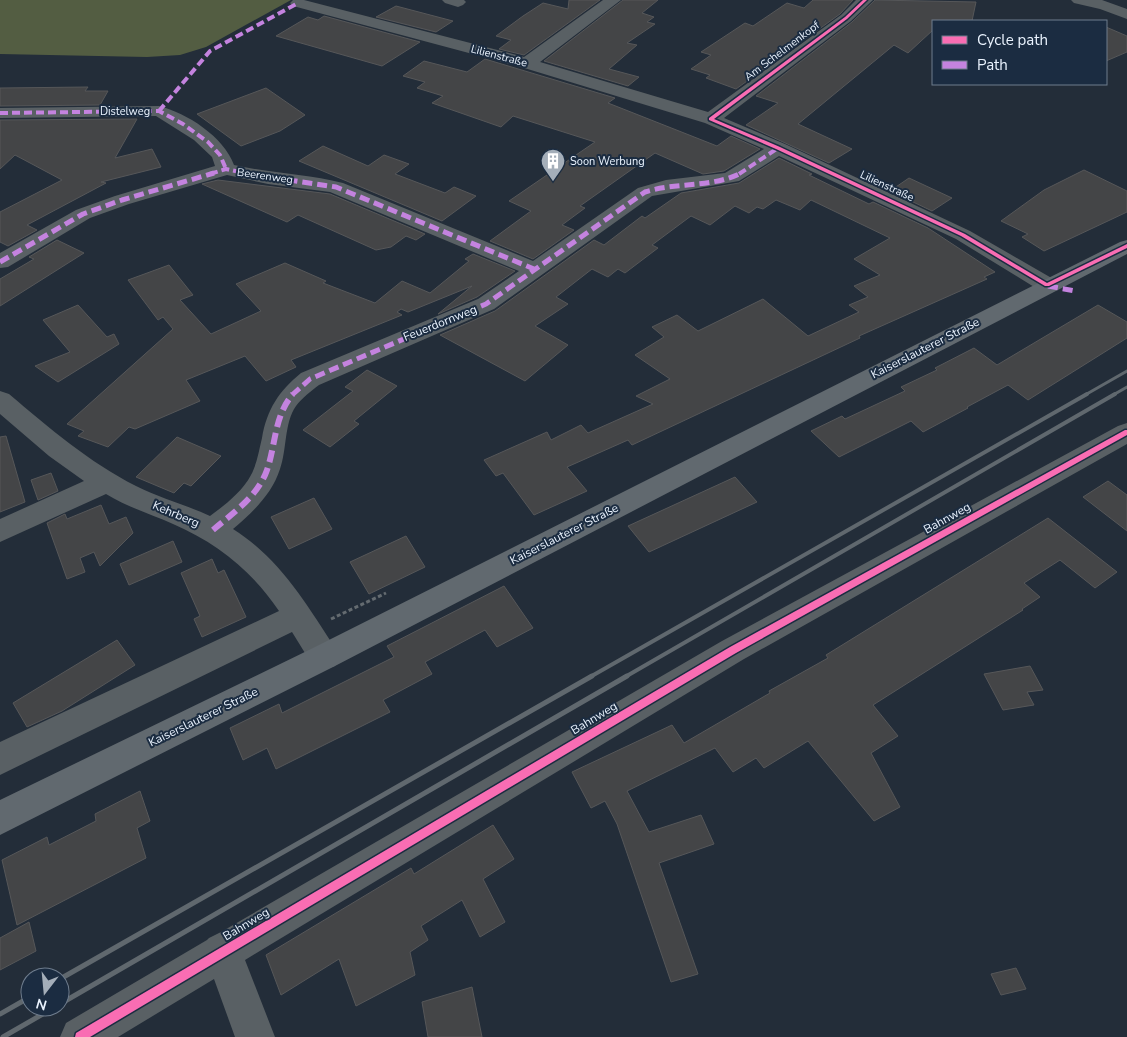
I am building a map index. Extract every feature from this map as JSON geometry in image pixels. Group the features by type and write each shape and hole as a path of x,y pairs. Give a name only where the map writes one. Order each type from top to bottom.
{"main road":[{"name":"Kaiserslauterer Straße","path":"0,818 324,657 1127,246"}],"street":[{"path":"527,63 613,0"},
{"name":"Am Schelmenkopf","path":"711,119 846,18 865,0"},
{"path":"1087,0 1127,14"},
{"name":"Lilienstraße","path":"298,3 364,12 711,119 778,148 963,235 1047,286"},
{"name":"Distelweg","path":"0,112 159,111 171,116 205,140 220,156 226,169"},
{"name":"Feuerdornweg","path":"213,530 256,489 266,470 276,422 284,403 295,390 310,379 486,304 645,192 657,187 735,176 778,148"},
{"name":"Beerenweg","path":"0,262 83,214 122,200 226,169 268,178 336,187 534,269"},
{"name":"Kehrberg","path":"0,400 65,455 106,483 124,493 182,515 213,530 241,548 261,567 284,596 324,657"},
{"name":"Bahnweg","path":"80,1037 222,951 733,650 1127,432"},
{"path":"0,531 106,483"},
{"path":"0,759 297,616"},
{"name":"Bahnweg","path":"222,951 255,1037"}],"green space":[{"path":"0,0 291,0 206,47 180,55 147,57 0,54"}],"building":[{"path":"569,0 600,0 524,55 499,49 511,40 496,36 523,16 543,3 568,9"},
{"path":"623,0 658,0 642,13 654,17 647,22 655,24 627,43 637,45 609,69 639,77 628,86 544,61"},
{"path":"813,0 853,0 840,14 736,89 706,78 710,75 691,69 711,55 701,52 745,23 753,26 787,3 804,8"},
{"path":"875,0 976,2 972,20 932,20 932,31 908,53 894,45 798,124 852,149 829,163 746,125 778,103 756,96 852,22"},
{"path":"396,6 453,21 436,32 376,17"},
{"path":"324,16 420,42 382,66 276,36 308,17 318,20"},
{"path":"1107,27 1127,36 1127,52 1107,61"},
{"path":"485,59 615,98 608,103 717,146 731,136 760,149 724,171 703,174 655,153 580,206 585,208 562,225 574,230 533,259 490,241 531,211 509,201 595,142 513,116 501,127 432,103 443,96 417,88 425,82 403,76 424,61 467,72"},
{"path":"88,87 85,91 108,91 100,105 0,106 0,88"},
{"path":"266,88 305,115 280,131 241,146 197,114"},
{"path":"137,119 115,158 152,149 161,167 101,182 106,183 27,225 37,230 8,246 0,242 0,212 62,180 15,155 0,169 0,120"},
{"path":"323,146 368,166 384,155 409,164 395,174 445,193 454,187 476,196 442,221 299,161"},
{"path":"779,158 869,204 873,202 928,228 995,272 984,277 987,279 859,336 860,338 632,445 628,440 567,467 587,491 534,515 503,473 496,476 484,460 547,432 551,440 581,425 588,433 653,404 636,396 670,379 635,355 664,337 652,327 677,315 698,331 763,299 808,336 859,312 849,305 868,297 854,286 880,275 854,259 890,238 811,200 800,210 776,200 763,209 757,207 749,213 735,206 710,225 691,216 652,245 658,248 625,273 618,269 608,277 592,269 556,297 568,304 535,326 568,345 525,381 440,335 495,311 594,240 604,245 642,216 645,218 681,193 739,183"},
{"path":"1084,170 1127,191 1127,212 1044,251 1022,237 1028,234 1001,221 1044,190"},
{"path":"909,178 952,198 932,211 890,191"},
{"path":"218,180 330,194 425,234 416,240 406,236 391,247 376,250 298,215 287,222 202,184"},
{"path":"57,240 84,253 0,306 0,279 34,259 29,257"},
{"path":"473,254 515,271 477,297 438,314 472,286 408,312 401,309 397,312 402,315 291,360 296,367 266,381 245,356 186,380 200,401 135,429 129,427 108,447 78,436 84,431 67,424 173,329 163,317 158,320 128,280 169,265 193,295 180,300 211,334 261,311 236,284 285,263 326,281 323,283 375,303 402,281 430,293 469,261 465,259"},
{"path":"78,305 107,337 114,334 119,344 58,382 35,366 70,352 43,320"},
{"path":"1098,305 1127,322 1127,338 1028,400 1008,385 923,432 911,421 839,457 811,431 842,416 845,419 905,391 901,387 937,370 935,368 974,348 997,365"},
{"path":"367,370 397,386 354,421 359,424 330,447 303,430 353,391 345,387"},
{"path":"6,436 25,502 0,512 0,437"},
{"path":"177,437 221,456 191,486 184,483 174,493 136,477"},
{"path":"51,473 58,491 38,500 31,480"},
{"path":"735,477 757,502 649,552 628,526"},
{"path":"1108,481 1127,495 1127,531 1083,497"},
{"path":"314,498 332,529 289,549 271,517"},
{"path":"101,505 109,524 126,517 133,533 100,566 94,552 80,558 85,572 67,579 47,523 65,514 67,519"},
{"path":"1048,518 1117,572 1095,588 1060,560 1024,583 1040,597 1023,610 873,705 898,736 871,753 900,807 874,821 808,741 764,768 756,758 733,772 715,748 627,791 649,832 701,815 714,844 659,863 698,974 671,982 617,824 605,801 591,808 572,772 672,725 684,743 770,693 769,691 828,658 826,655"},
{"path":"406,536 425,567 369,594 350,562"},
{"path":"173,541 182,562 129,585 120,564"},
{"path":"212,559 218,573 224,570 246,617 202,637 194,619 200,616 181,573"},
{"path":"504,586 533,628 497,647 485,630 425,662 432,674 383,700 390,712 276,769 267,748 243,760 230,728 279,704 282,713 394,657 387,646"},
{"path":"117,640 135,665 62,711 27,727 13,703"},
{"path":"1030,666 1043,690 1027,692 1034,705 1003,710 984,674"},
{"path":"140,791 150,821 137,828 146,858 17,925 2,860 47,837 49,845 96,821 95,814"},
{"path":"493,825 514,859 483,879 505,922 480,937 462,900 421,926 428,940 410,952 415,975 356,1006 339,959 281,995 266,955 411,868 414,874"},
{"path":"29,922 36,951 0,970 0,938"},
{"path":"1016,968 1026,989 1001,995 991,974"},
{"path":"472,987 482,1037 428,1037 422,1002"}],"railway":[{"path":"1085,395 1127,371"},
{"path":"1113,395 1127,387"},
{"path":"590,677 1087,394"},
{"path":"625,677 1115,394"},
{"path":"70,973 592,676"},
{"path":"70,998 627,676"},
{"path":"0,1014 20,1003"},
{"path":"3,1037 38,1017"}],"marked path":[{"path":"159,111 210,51 298,3"},
{"path":"0,113 159,111 183,124 208,142 220,155 226,169"},
{"path":"213,530 237,510 258,488 267,470 282,410 297,390 310,379 486,304 645,192 666,186 711,182 732,177 750,168 778,148"},
{"path":"0,262 83,214 122,200 226,169 268,178 336,187 534,269"},
{"path":"1048,286 1075,291"}],"cycle path":[{"path":"865,0 846,18 711,119 778,148 963,235 1047,285 1127,246"},
{"path":"80,1037 733,650 1127,432"}],"place":[{"name":"Soon Werbung","path":"553,182"}]}
